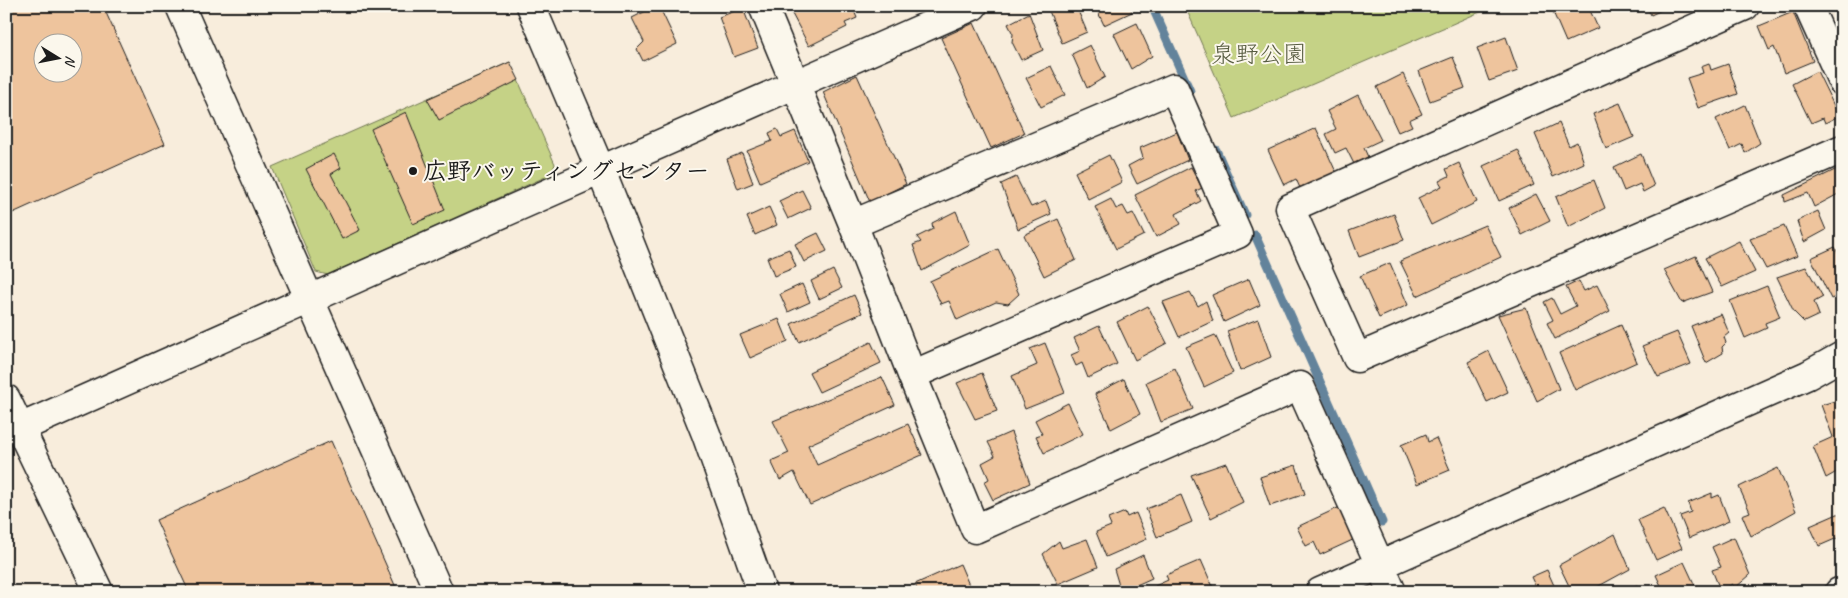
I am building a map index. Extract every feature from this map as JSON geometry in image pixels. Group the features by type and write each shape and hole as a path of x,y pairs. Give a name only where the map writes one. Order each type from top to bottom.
{"street":[{"path":"180,6 439,592"},
{"path":"531,6 601,171 706,434 762,592"},
{"path":"763,6 853,224 975,529 1300,386 1392,592"},
{"path":"20,428 308,298 601,171 973,6"},
{"path":"1745,6 1290,208 1357,358 1842,149"},
{"path":"1808,6 1842,80"},
{"path":"853,224 1174,88 1238,234 912,375"},
{"path":"1320,592 1808,375 1842,356"},
{"path":"6,399 99,592"}],"green space":[{"name":"泉野公園","path":"1185,6 1494,6 1234,118"},
{"name":"広野バッティングセンター","path":"510,62 555,164 552,174 328,275 316,272 272,167"}],"building":[{"path":"6,6 103,6 165,144 6,216"},
{"path":"659,6 677,44 643,61 637,49 644,42 632,18"},
{"path":"804,6 852,6 857,18 845,23 847,27 809,46 791,12"},
{"path":"911,6 919,6 914,13"},
{"path":"1047,6 1076,6 1087,32 1062,43"},
{"path":"1095,6 1129,6 1132,12 1104,25"},
{"path":"1565,6 1588,6 1598,28 1566,42 1553,12"},
{"path":"1636,6 1670,6 1651,15 1647,7 1639,11"},
{"path":"743,8 758,48 734,57 719,17"},
{"path":"1793,12 1813,61 1784,73 1774,47 1769,50 1759,26"},
{"path":"1029,13 1043,50 1021,60 1012,42 1013,34 1008,24"},
{"path":"974,23 1024,133 991,148 941,38"},
{"path":"1137,23 1152,56 1131,69 1114,34"},
{"path":"1506,37 1518,71 1489,81 1477,48"},
{"path":"1090,45 1105,77 1087,88 1072,54"},
{"path":"1453,57 1465,88 1430,101 1419,71"},
{"path":"510,62 519,80 439,120 427,99"},
{"path":"1709,63 1711,70 1728,64 1738,94 1698,108 1687,78 1703,73 1701,66"},
{"path":"1051,66 1065,95 1041,107 1026,78"},
{"path":"1817,71 1839,116 1825,123 1823,118 1811,123 1792,84"},
{"path":"1403,74 1422,114 1409,120 1412,126 1398,132 1377,87"},
{"path":"857,75 906,184 870,202 823,92"},
{"path":"1358,95 1381,140 1364,148 1368,157 1354,164 1346,148 1335,153 1326,134 1336,129 1327,111"},
{"path":"1620,103 1634,137 1606,149 1593,114"},
{"path":"1745,105 1760,143 1745,153 1742,144 1730,150 1716,119"},
{"path":"406,112 445,210 413,224 371,129"},
{"path":"1559,123 1569,146 1577,142 1584,163 1553,177 1535,134"},
{"path":"1316,128 1336,172 1300,188 1296,179 1284,185 1268,150"},
{"path":"777,129 781,137 795,131 808,161 760,182 747,151 772,141 769,133"},
{"path":"1177,132 1188,160 1137,184 1128,166 1143,158 1140,148"},
{"path":"1518,150 1534,185 1499,201 1483,166"},
{"path":"742,153 753,183 738,189 727,159"},
{"path":"334,154 341,168 331,174 360,230 342,239 306,169"},
{"path":"1641,154 1654,186 1643,192 1640,184 1624,191 1614,167"},
{"path":"1109,155 1122,182 1088,199 1075,172"},
{"path":"1459,163 1477,202 1431,225 1418,198 1442,186 1439,181 1449,176 1446,169"},
{"path":"1191,167 1202,188 1196,191 1201,201 1176,214 1181,224 1156,237 1135,195"},
{"path":"1841,167 1842,192 1814,207 1808,193 1785,202 1784,195"},
{"path":"1016,177 1031,207 1046,201 1051,214 1018,229 1001,184"},
{"path":"1594,180 1605,208 1568,227 1556,197"},
{"path":"802,190 811,208 788,219 779,201"},
{"path":"1536,194 1550,221 1522,235 1509,208"},
{"path":"1111,199 1116,209 1123,206 1128,215 1133,213 1144,235 1116,249 1095,207"},
{"path":"769,207 777,225 755,235 747,217"},
{"path":"956,211 970,245 922,271 913,245 921,242 917,237 933,229 932,223"},
{"path":"1818,211 1826,230 1804,242 1797,221"},
{"path":"1394,214 1404,240 1359,257 1349,231"},
{"path":"1058,219 1076,260 1044,276 1024,235"},
{"path":"1485,225 1501,257 1417,296 1400,261"},
{"path":"1784,226 1797,256 1766,269 1750,239"},
{"path":"818,233 827,251 804,262 795,244"},
{"path":"1739,241 1755,272 1722,287 1705,258"},
{"path":"1835,247 1842,261 1842,294 1831,299 1811,258"},
{"path":"789,249 796,267 774,276 767,258"},
{"path":"998,249 1019,294 1008,304 996,302 957,320 949,301 941,304 930,281"},
{"path":"1696,256 1712,292 1682,303 1664,270"},
{"path":"1390,263 1408,305 1379,318 1360,276"},
{"path":"1806,267 1823,297 1814,302 1819,315 1804,322 1794,312 1777,277"},
{"path":"833,270 842,288 819,299 811,281"},
{"path":"1249,279 1260,305 1224,322 1212,295"},
{"path":"1579,281 1584,291 1597,285 1610,311 1555,339 1547,323 1553,320 1544,302 1552,298 1560,314 1576,306 1566,287"},
{"path":"802,284 810,302 788,312 780,294"},
{"path":"1767,286 1780,317 1765,323 1767,328 1745,338 1730,301"},
{"path":"1190,292 1198,306 1206,301 1213,321 1179,337 1163,302"},
{"path":"854,295 862,313 799,342 791,324"},
{"path":"1148,306 1167,343 1135,360 1117,322"},
{"path":"1526,308 1559,389 1537,401 1498,315"},
{"path":"1721,314 1729,333 1724,337 1726,343 1722,347 1723,353 1706,363 1691,326"},
{"path":"779,319 788,341 750,358 740,335"},
{"path":"1258,319 1271,357 1240,371 1227,331"},
{"path":"1621,325 1637,362 1575,390 1559,353"},
{"path":"1099,326 1117,364 1088,378 1082,363 1076,366 1071,355 1080,351 1074,338"},
{"path":"1677,332 1691,364 1658,377 1642,346"},
{"path":"1215,335 1233,373 1204,387 1186,347"},
{"path":"871,342 881,363 819,392 809,372"},
{"path":"1045,343 1065,393 1025,409 1012,376 1037,365 1030,349"},
{"path":"1489,351 1508,392 1487,402 1468,362"},
{"path":"1175,368 1193,409 1161,422 1146,382"},
{"path":"982,373 997,411 975,419 957,383"},
{"path":"882,377 895,405 808,445 817,465 908,424 922,455 810,505 794,472 780,480 771,461 789,453 773,421"},
{"path":"1124,379 1140,414 1111,429 1095,394"},
{"path":"1842,399 1842,469 1826,478 1813,446 1833,437 1821,405"},
{"path":"1068,403 1083,434 1044,453 1036,436 1042,434 1035,420"},
{"path":"1011,432 1030,483 993,500 984,482 989,479 982,463 995,456 988,442"},
{"path":"1426,434 1428,442 1436,438 1450,470 1417,484 1401,445"},
{"path":"331,441 398,592 189,592 156,520"},
{"path":"1226,463 1243,502 1211,518 1191,475"},
{"path":"1296,465 1305,494 1270,506 1260,477"},
{"path":"1778,468 1796,511 1751,536 1742,515 1750,512 1739,487"},
{"path":"1712,493 1712,498 1719,495 1729,521 1689,538 1680,516 1691,512 1688,503"},
{"path":"1181,495 1192,522 1157,537 1146,509"},
{"path":"1342,506 1357,538 1320,555 1314,542 1306,546 1297,527"},
{"path":"1664,508 1682,548 1656,560 1638,520"},
{"path":"1125,512 1127,517 1136,513 1147,539 1106,557 1096,532 1111,526 1108,519"},
{"path":"1842,512 1842,536 1819,546 1810,526"},
{"path":"1615,534 1630,569 1588,592 1572,592 1559,565"},
{"path":"1734,537 1750,575 1735,588 1732,584 1721,592 1712,570 1721,567 1712,547"},
{"path":"1087,539 1098,567 1058,584 1043,554 1059,541 1062,548"},
{"path":"1143,555 1152,578 1121,592 1114,569"},
{"path":"1201,560 1215,592 1158,592 1155,586 1168,580 1166,575"},
{"path":"1684,562 1698,592 1664,592 1656,575"},
{"path":"960,564 972,592 918,592 915,584"},
{"path":"1547,570 1557,592 1538,592 1531,577"},
{"path":"1637,585 1640,592 1624,592"}],"waterway":[{"path":"1152,6 1190,91"},
{"path":"1216,150 1245,215"},
{"path":"1255,235 1382,522"}],"place":[{"name":"広野バッティングセンター","path":"413,171"}]}
